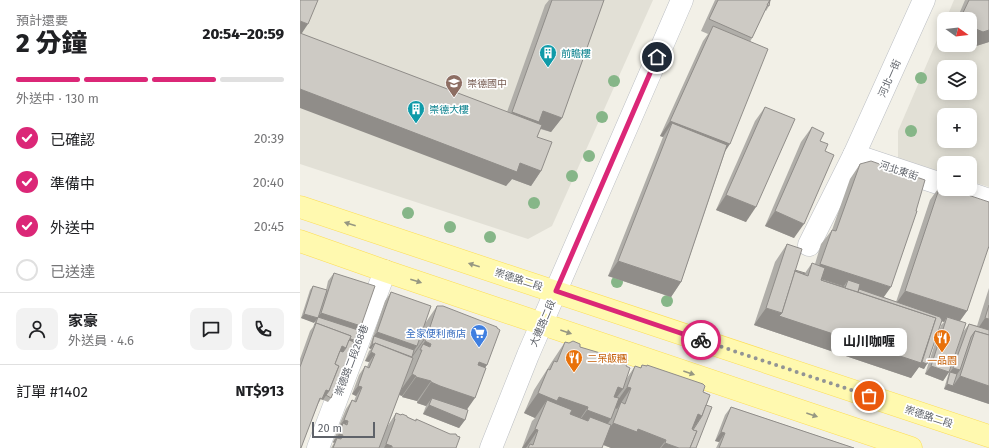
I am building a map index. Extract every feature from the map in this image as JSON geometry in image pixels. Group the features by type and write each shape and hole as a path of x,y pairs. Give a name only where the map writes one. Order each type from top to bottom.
{"main road":[{"name":"崇德路二段","path":"300,207 989,436"},
{"path":"300,241 901,447"}],"street":[{"name":"大連路二段","path":"491,448 556,291 682,0"},
{"name":"河北一街","path":"809,245 854,155 924,0"},
{"name":"河北東街","path":"854,155 937,183"},
{"path":"977,196 989,200"},
{"name":"崇德路二段268巷","path":"318,448 385,271"}],"shaded area":[{"name":"崇德國中","path":"300,0 653,0 552,226 528,239 300,164"},
{"path":"954,0 989,0 989,187 977,183 977,156 937,156 937,171 898,159 898,131 937,40 937,52 977,52 977,12 949,12"}],"building":[{"path":"300,0 318,0 308,24 300,21"},
{"name":"前瞻樓","path":"552,0 604,0 562,118 543,111 539,122 512,112"},
{"path":"718,0 770,0 752,38 709,19"},
{"path":"969,0 989,0 989,30 983,32 977,30 977,12 963,12"},
{"path":"713,26 768,49 730,144 670,121"},
{"name":"崇德大樓","path":"300,33 542,125 537,137 552,142 541,171 520,163 517,172 300,89"},
{"path":"765,107 795,119 756,207 726,195"},
{"path":"672,123 727,145 681,282 618,261"},
{"path":"812,127 824,133 820,141 828,144 825,151 834,155 804,224 775,211"},
{"path":"871,161 925,180 917,211 891,287 820,264 832,230 836,231 860,164"},
{"path":"937,195 971,196 989,202 989,246 967,311 905,291"},
{"path":"787,244 802,249 782,313 766,308"},
{"path":"812,263 825,268 821,280 936,318 921,363 779,316 782,313 795,271 808,276"},
{"path":"334,273 375,286 361,326 321,313"},
{"path":"822,279 844,286 844,287 821,280"},
{"path":"848,280 860,284 858,292 845,288"},
{"path":"313,286 327,290 318,318 304,314"},
{"path":"859,289 940,317 942,320 927,364 922,362 936,318 858,292"},
{"path":"391,292 431,306 417,346 377,332"},
{"path":"989,305 989,319 985,318"},
{"path":"437,306 443,306 497,327 500,330 487,365 479,362 478,365 486,368 475,398 440,386 431,381 416,377 412,374 423,344 430,347 431,344 425,341"},
{"path":"318,317 358,330 355,340 350,339 351,336 316,323 315,325"},
{"name":"一品園","path":"947,317 966,323 949,372 931,366"},
{"path":"316,323 351,336 346,348 342,346 335,364 339,366 329,391 326,390 322,399 320,398 300,448 300,367"},
{"path":"969,324 989,330 989,335 975,331 971,337 960,370 953,368"},
{"path":"975,331 989,335 989,386 960,376"},
{"path":"374,336 414,350 412,357 375,343 372,344"},
{"path":"349,340 354,342 331,398 326,395 339,366 335,364 340,351 343,352"},
{"path":"573,341 580,344 580,347 607,355 608,353 614,354 628,360 626,366 630,368 623,389 618,387 614,397 619,398 611,419 587,410 588,407 559,397 557,401 538,393 548,369 550,370 554,361 557,362 565,342 569,343"},
{"path":"375,343 413,358 379,448 333,448 337,438 341,439 343,435 339,434 343,423 347,425 348,421 344,420 352,400 356,402 362,387 358,386 365,366 369,368 375,354 371,352"},
{"path":"642,365 647,365 705,386 703,392 710,395 702,416 698,414 692,429 697,431 690,448 679,448 665,443 666,440 638,429 637,432 613,423 621,402 625,404 631,388 627,387 635,366 641,368"},
{"path":"950,372 957,374 953,386 947,384"},
{"path":"432,398 468,410 465,420 429,405"},
{"path":"547,400 572,410 570,414 588,421 590,417 611,425 602,448 528,448 530,444 533,445 538,430 535,429"},
{"path":"706,405 712,407 696,448 690,448 697,431 693,430 702,416"},
{"path":"731,407 854,448 719,448 725,433 721,432"},
{"path":"396,413 407,416 416,421 416,419 450,434 456,434 460,437 456,448 392,448 392,446 386,444"}],"way so far":[{"path":"701,340 869,396"}],"place":[{"name":"前瞻樓","path":"548,68"},
{"name":"崇德國中","path":"454,98"},
{"name":"崇德大樓","path":"416,124"},
{"name":"全家便利商店","path":"479,348"},
{"name":"一品園","path":"942,353"},
{"name":"二呆飯糰","path":"574,373"},
{"name":"山川咖喱","path":"869,396"}],"route":[{"path":"657,57 556,291 701,340"}]}
